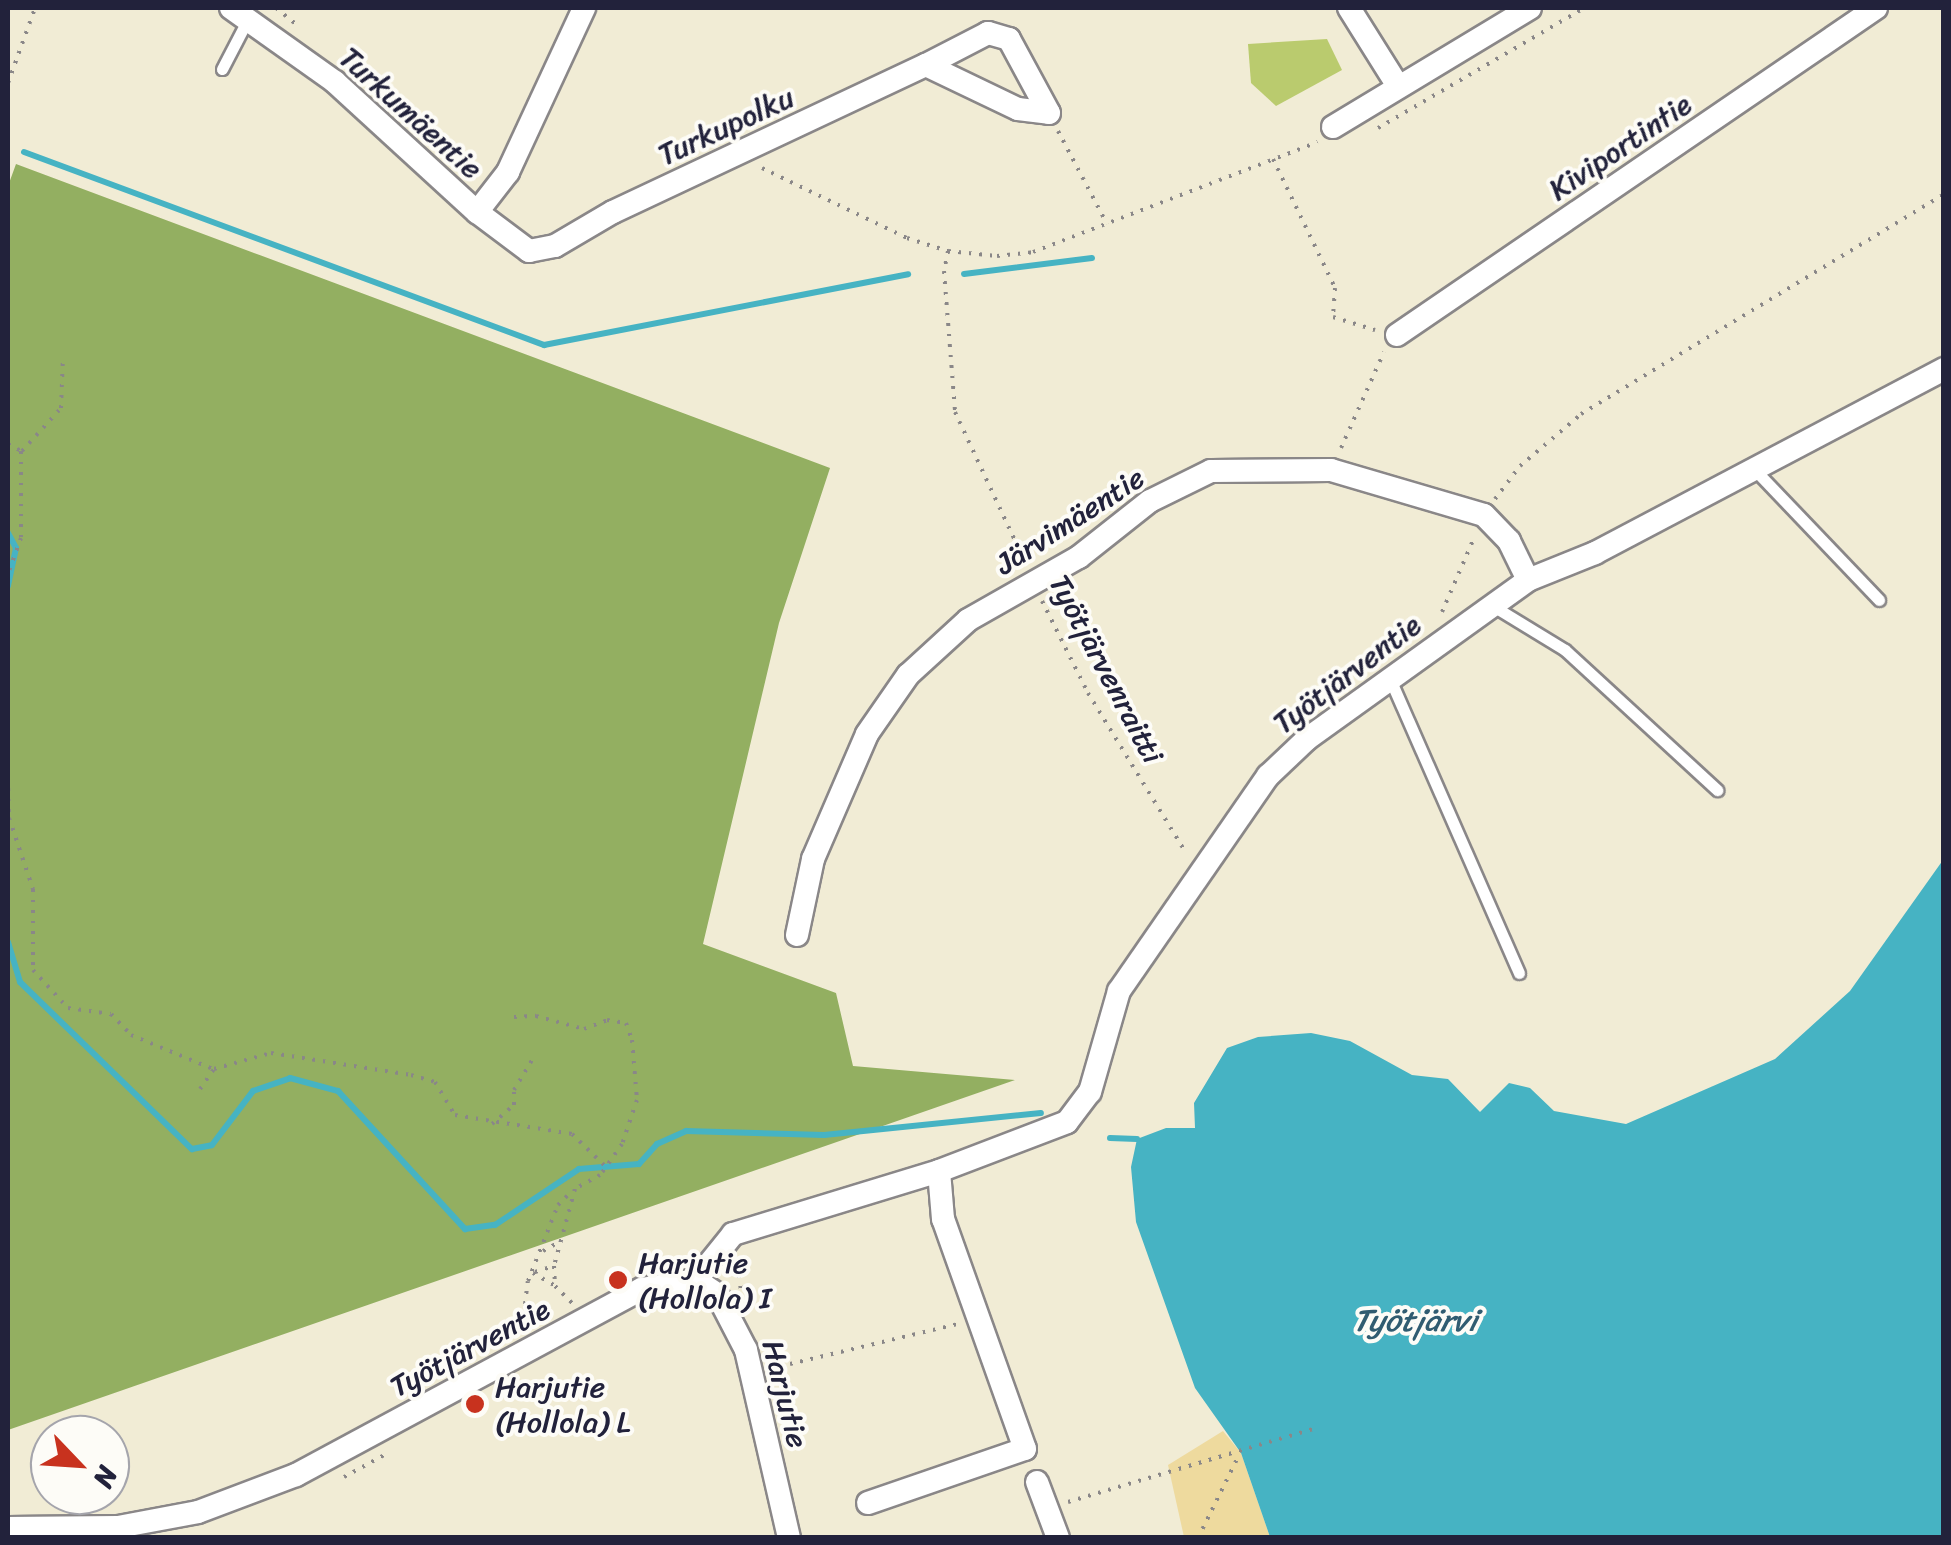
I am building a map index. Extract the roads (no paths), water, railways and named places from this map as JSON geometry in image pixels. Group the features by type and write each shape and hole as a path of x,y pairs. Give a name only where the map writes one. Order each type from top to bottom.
{"street":[{"path":"477,212 508,172 584,8"},
{"path":"1349,8 1398,86"},
{"path":"1332,128 1530,8"},
{"name":"Kiviportintie","path":"1397,335 1876,8"},
{"name":"Turkumäentie","path":"244,11 334,82 477,212 529,251 555,246"},
{"name":"Turkupolku","path":"555,246 613,212 988,33 1009,39 1048,113 1018,110 926,65"},
{"name":"Työtjärventie","path":"8,1528 118,1527 198,1512 296,1475 642,1290 696,1280 733,1234 939,1171 1067,1122 1081,1109 1119,991 1268,776 1389,677 1528,580 1595,553 1944,369"},
{"name":"Järvimäentie","path":"797,935 813,859 867,734 908,675 968,620 1034,584 1150,502 1211,471 1331,470 1484,514 1509,542 1528,580"},
{"path":"868,1503 1025,1448 943,1219 939,1171"},
{"name":"Harjutie","path":"696,1280 717,1294 746,1350 790,1538"},
{"path":"1038,1482 1058,1538"}],"lane":[{"path":"222,69 244,11"},
{"path":"1754,469 1879,600"},
{"path":"1492,605 1565,650 1717,790"},
{"path":"1389,677 1519,973"}],"water":[{"name":"Työtjärvi","path":"1943,860 1943,1537 1270,1537 1241,1453 1195,1388 1136,1222 1131,1167 1137,1139 1166,1128 1195,1128 1194,1103 1227,1048 1258,1037 1311,1033 1350,1041 1412,1075 1448,1079 1480,1112 1509,1083 1530,1088 1554,1111 1626,1124 1775,1059 1850,991"}],"waterway":[{"path":"24,152 544,345 908,274"},
{"path":"964,274 1092,258"},
{"path":"8,533 16,548 8,586"},
{"path":"8,942 20,982 192,1149 212,1145 253,1091 290,1078 338,1091 465,1229 495,1225 579,1169 639,1164 657,1144 686,1131 824,1135 1041,1113"},
{"path":"1110,1138 1137,1139"}],"place":[{"name":"Harjutie (Hollola) I","path":"618,1280"},
{"name":"Harjutie (Hollola) L","path":"475,1404"}]}
